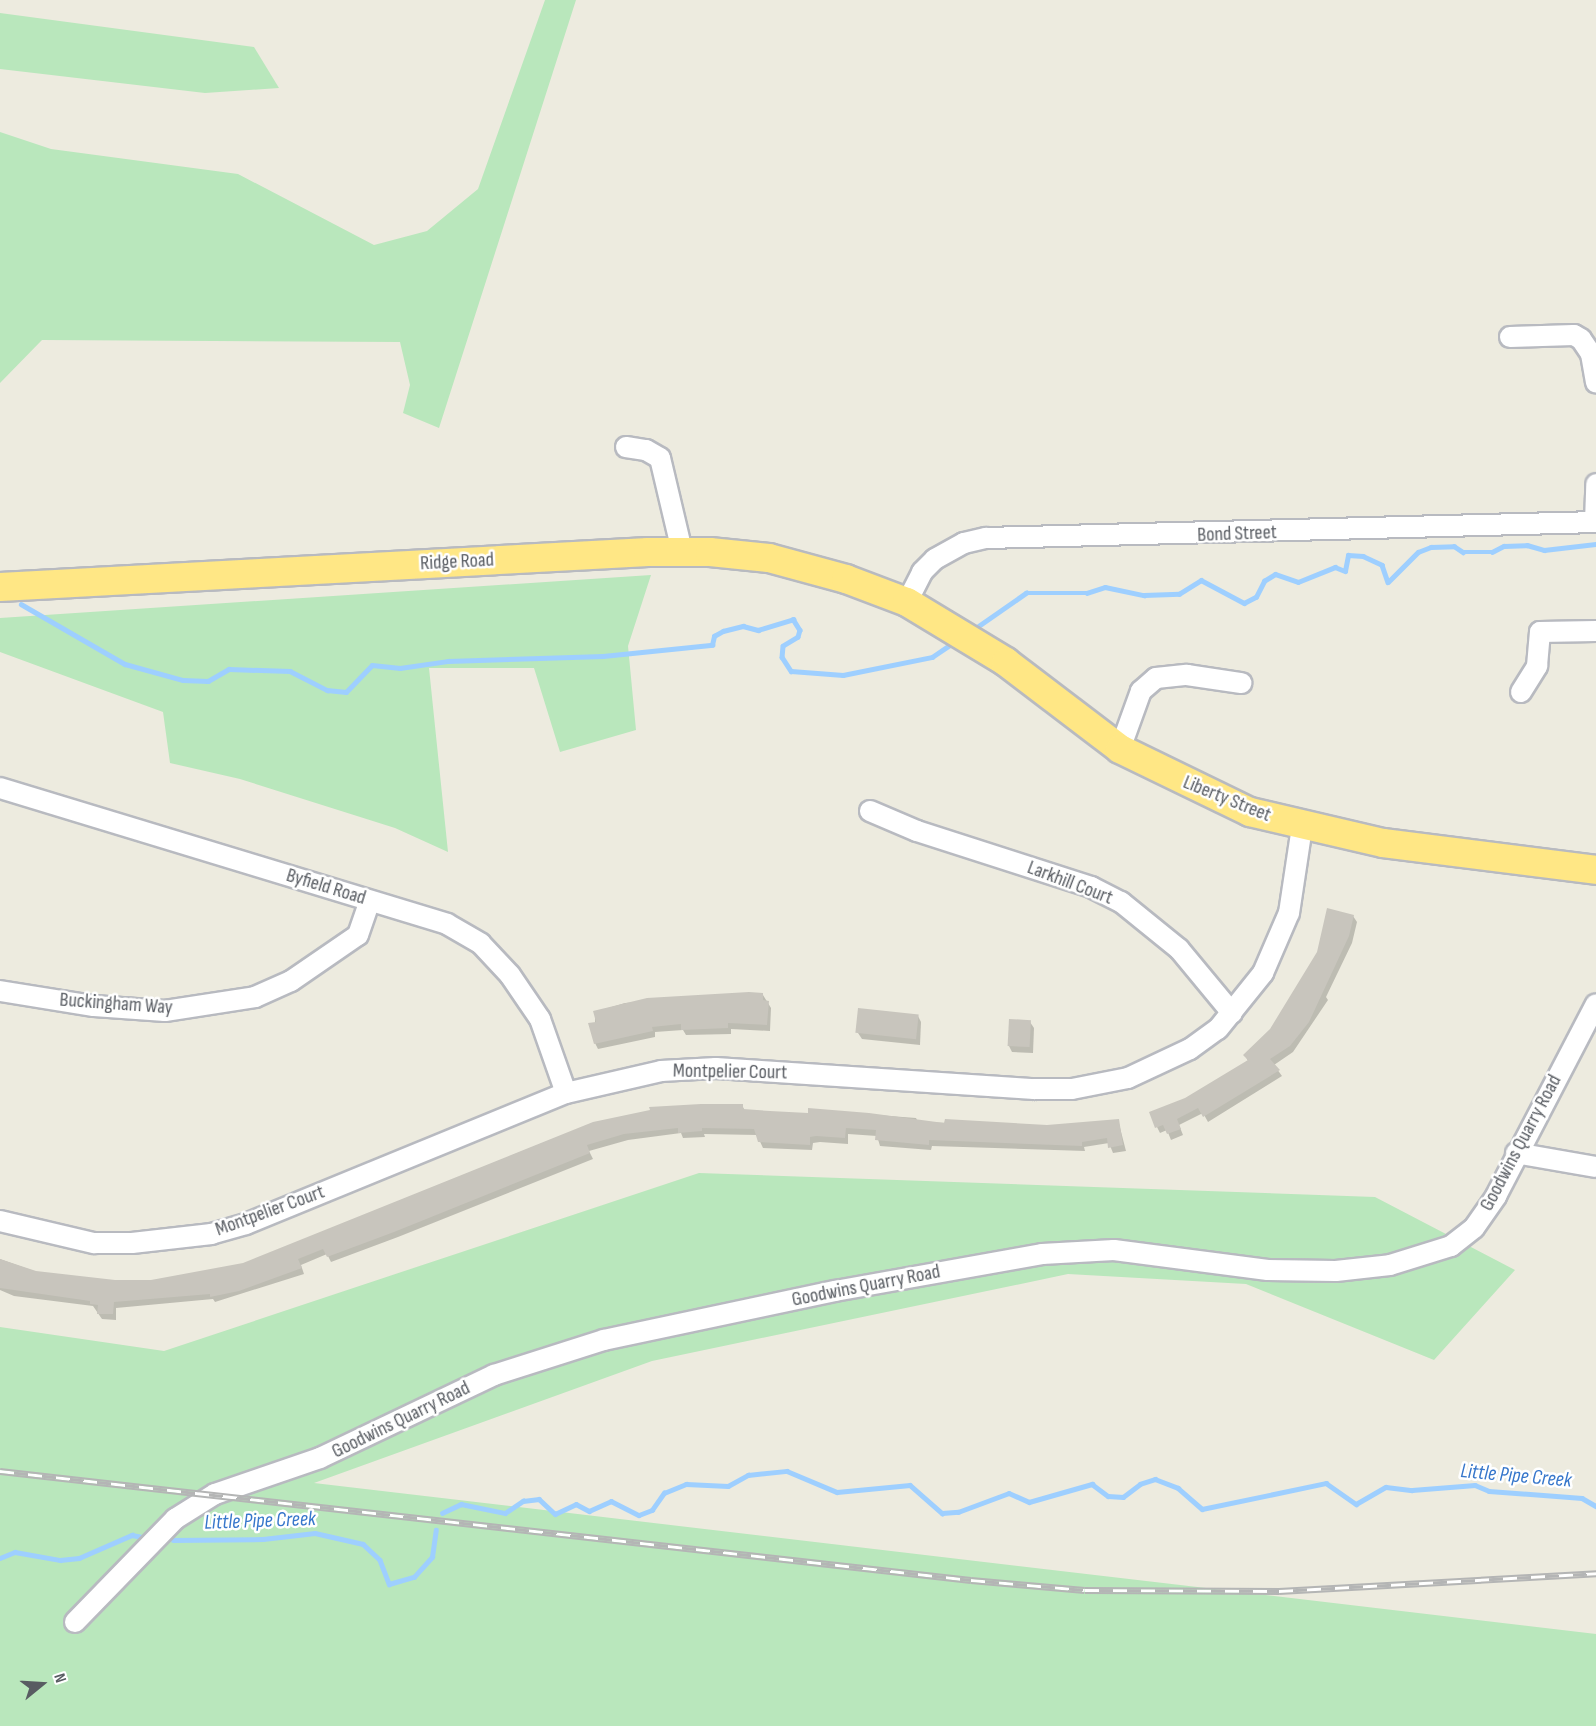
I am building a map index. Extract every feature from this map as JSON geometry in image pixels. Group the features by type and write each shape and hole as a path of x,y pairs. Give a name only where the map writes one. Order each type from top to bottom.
{"highway":[{"name":"Ridge Road","path":"0,587 682,552 738,554 803,566 907,602"},
{"name":"Liberty Street","path":"907,602 1006,662 1120,749 1210,795 1302,827 1383,843 1596,870"}],"street":[{"path":"1510,337 1574,336 1581,339 1591,354 1596,383"},
{"path":"626,447 646,450 660,458 682,552"},
{"path":"1596,484 1596,522"},
{"name":"Bond Street","path":"907,602 922,572 935,559 964,543 986,538 1596,522"},
{"path":"1521,692 1537,666 1540,632 1596,631"},
{"path":"1120,749 1141,691 1156,678 1187,675 1241,683"},
{"name":"Byfield Road","path":"0,788 447,924 481,944 510,975 540,1019 566,1093"},
{"name":"Larkhill Court","path":"870,811 917,831 1081,884 1121,902 1179,949 1232,1013"},
{"name":"Montpelier Court","path":"0,1221 94,1243 132,1243 211,1234 246,1224 566,1093 661,1071 716,1068 1072,1089 1128,1078 1157,1067 1200,1042 1232,1013 1263,973 1284,929 1295,890 1302,827"},
{"name":"Buckingham Way","path":"0,991 94,1006 165,1011 255,997 291,981 358,935 370,901"},
{"name":"Goodwins Quarry Road","path":"75,1622 176,1519 215,1494 321,1458 494,1375 604,1340 825,1293 1042,1254 1114,1250 1268,1270 1336,1271 1390,1264 1425,1256 1465,1238 1496,1196 1516,1154 1590,1025 1596,1004"},
{"path":"1516,1154 1596,1167"}],"green space":[{"path":"545,0 576,0 439,428 403,413 410,385 400,342 42,340 0,383 0,132 51,149 238,174 374,245 427,231 478,189"},
{"path":"0,13 254,47 279,88 205,93 0,69"},
{"path":"651,575 628,646 636,730 560,752 534,668 429,668 448,852 395,828 240,779 170,763 163,712 0,652 0,618"},
{"path":"699,1173 1375,1197 1515,1270 1434,1360 1246,1284 1068,1274 652,1361 314,1483 1596,1634 1596,1726 0,1726 0,1327 164,1351"}],"building":[{"path":"1327,908 1354,915 1349,936 1309,1022 1290,1046 1270,1059 1280,1070 1203,1117 1198,1108 1177,1119 1181,1129 1167,1134 1163,1125 1155,1128 1149,1112 1185,1098 1248,1060 1243,1055 1270,1029 1317,952"},
{"path":"763,993 763,1000 769,1001 767,1025 728,1023 728,1028 681,1030 681,1024 652,1027 653,1031 594,1044 588,1023 596,1022 593,1011 647,998"},
{"path":"858,1008 919,1014 916,1039 855,1033"},
{"path":"1009,1019 1031,1020 1030,1047 1008,1046"},
{"path":"743,1104 743,1109 808,1113 808,1108 944,1123 945,1119 1047,1125 1119,1119 1123,1145 1108,1148 1107,1138 1082,1142 1082,1146 929,1140 929,1145 875,1140 876,1130 846,1128 845,1138 810,1137 810,1145 758,1142 754,1129 702,1128 702,1131 678,1133 678,1128 624,1134 587,1145 590,1153 394,1232 327,1257 323,1249 298,1259 302,1268 239,1291 210,1297 210,1294 114,1302 113,1314 97,1314 98,1305 90,1304 90,1301 0,1288 0,1259 36,1271 115,1280 151,1280 243,1263 593,1122 650,1110 649,1107"}],"waterway":[{"path":"977,627 1026,593 1087,593 1105,587 1144,595 1179,594 1201,580 1244,603 1256,597 1264,581 1275,574 1298,582 1335,567 1345,571 1348,555 1363,556 1382,565 1388,582 1418,552 1431,547 1454,546 1463,552 1492,552 1504,546 1527,545 1544,550 1596,544"},
{"path":"21,604 125,664 183,680 208,681 229,669 290,671 327,690 346,692 372,665 400,668 448,661 603,656 712,645 714,636 723,631 743,626 758,630 793,619 800,630 798,637 783,646 782,657 791,671 843,675 932,657 950,645"},
{"name":"Little Pipe Creek","path":"442,1513 461,1504 505,1513 523,1501 539,1499 555,1514 576,1504 589,1511 611,1501 639,1515 652,1510 664,1493 686,1484 728,1486 748,1475 787,1471 837,1492 910,1485 942,1513 958,1512 1009,1493 1029,1502 1092,1484 1108,1496 1123,1497 1140,1484 1155,1479 1178,1488 1202,1509 1326,1483 1356,1504 1386,1487 1412,1490 1475,1485 1489,1491 1582,1498 1596,1506"},
{"name":"Little Pipe Creek","path":"173,1540 263,1539 315,1533 363,1544 380,1560 389,1584 414,1577 432,1557 436,1530"},
{"name":"Little Pipe Creek","path":"0,1558 15,1552 60,1560 79,1558 132,1535 142,1537"}],"railway":[{"path":"0,1471 971,1580 1085,1590 1279,1591 1596,1573"}]}
